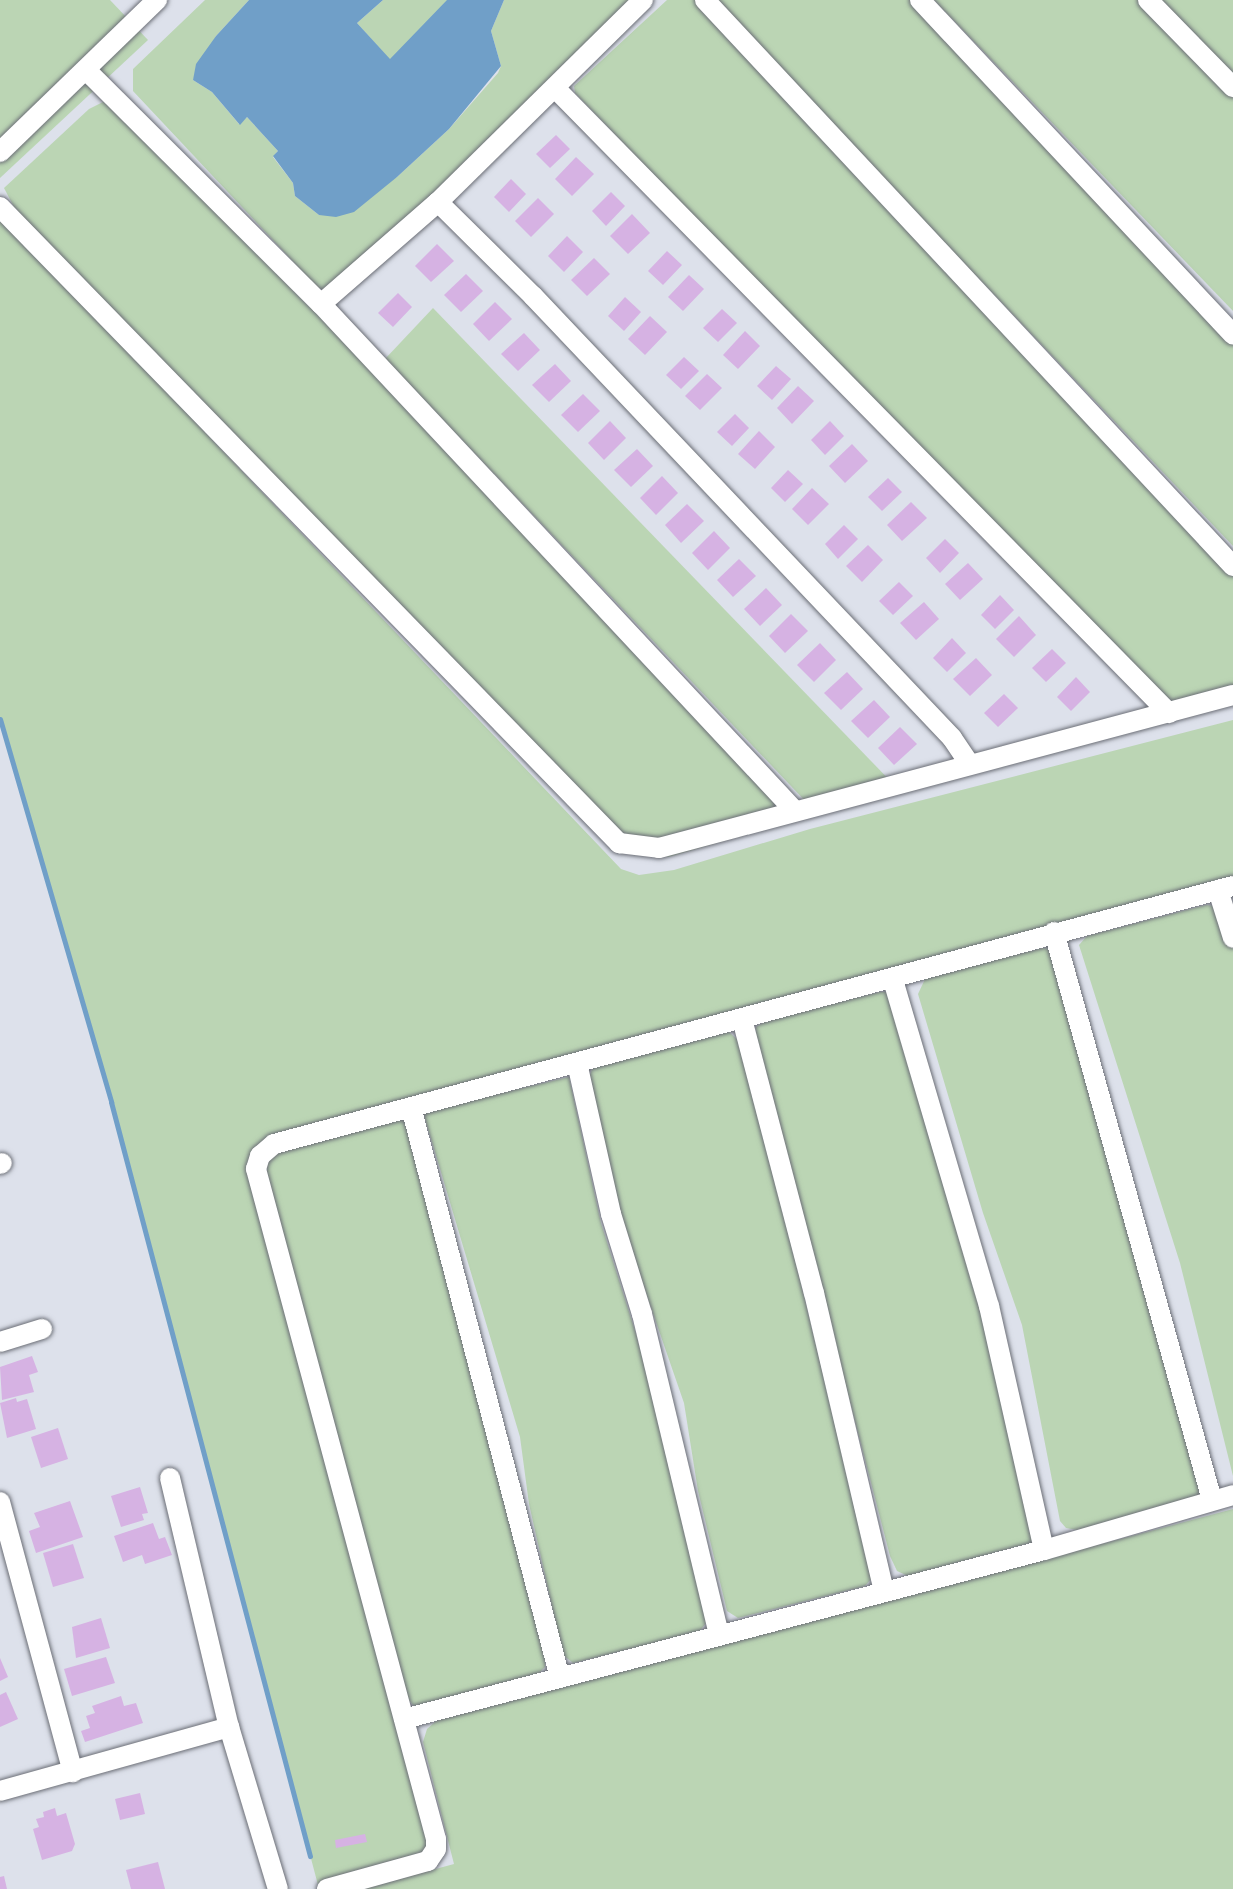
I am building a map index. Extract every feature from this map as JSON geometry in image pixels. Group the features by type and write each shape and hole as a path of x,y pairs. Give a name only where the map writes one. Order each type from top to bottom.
{"street":[{"path":"0,152 158,0"},
{"path":"321,303 438,202 556,89 644,0"},
{"path":"705,0 1233,566"},
{"path":"920,0 1233,335"},
{"path":"1148,0 1233,87"},
{"path":"86,70 321,303 794,810"},
{"path":"556,89 1169,714"},
{"path":"438,202 533,296 952,738 970,765"},
{"path":"0,207 619,843 659,848 794,810 1169,714 1233,695"},
{"path":"327,1889 428,1861 436,1849 404,1719 256,1168 260,1156 274,1144 893,980 1054,932 1226,888 1233,938"},
{"path":"1054,932 1212,1500"},
{"path":"893,980 989,1306 1044,1550"},
{"path":"742,1019 814,1293 884,1591"},
{"path":"577,1063 611,1214 642,1314 719,1635"},
{"path":"411,1107 560,1677"},
{"path":"0,1342 42,1329"},
{"path":"170,1478 229,1727 278,1889"},
{"path":"404,1719 1044,1550 1233,1495"},
{"path":"0,1502 73,1772"},
{"path":"0,1791 229,1727"}],"green space":[{"path":"0,0 110,0 148,40 0,178"},
{"path":"205,0 249,0 216,36 193,80 212,92 239,124 247,117 278,151 273,157 293,183 295,196 319,215 397,177 449,129 498,73 501,66 491,31 504,0 647,0 327,292 317,287 133,91 133,69"},
{"path":"383,0 447,0 449,2 390,60 357,23"},
{"path":"667,0 697,0 1233,564 1233,704 1172,718 1030,564 575,93 574,86"},
{"path":"714,0 917,0 1233,329 1233,546"},
{"path":"934,0 1141,0 1233,96 1233,311"},
{"path":"1158,0 1233,0 1233,77"},
{"path":"111,98 789,799 789,822 669,857 635,854 611,837 14,207 4,188 89,109"},
{"path":"0,217 621,869 639,875 674,870 810,829 1233,720 1233,878 251,1154 433,1849 428,1857 318,1885 111,1102 0,719"},
{"path":"433,308 901,792 809,805 385,359"},
{"path":"1206,905 1217,906 1233,936 1233,1476 1180,1263 1079,945 1087,936"},
{"path":"1043,948 1056,950 1205,1491 1198,1499 1077,1530 1066,1528 1060,1521 1022,1325 983,1213 918,994 926,977"},
{"path":"880,992 890,992 992,1305 1034,1542 908,1576 897,1571 890,1556 755,1036 756,1027 767,1020"},
{"path":"729,1032 742,1044 873,1577 865,1586 738,1618 727,1611 698,1491 684,1403 618,1212 590,1075 593,1067"},
{"path":"569,1077 601,1223 637,1337 707,1610 706,1623 699,1632 573,1663 563,1655 529,1504 520,1437 423,1112"},
{"path":"404,1119 545,1653 545,1667 537,1675 414,1706 406,1697 266,1173 269,1160 277,1151"},
{"path":"1233,1509 1233,1889 362,1889 454,1864 423,1742 427,1729 436,1721"}],"water":[{"path":"249,0 383,0 357,23 390,59 447,0 504,0 491,31 501,66 449,129 397,177 354,212 336,217 319,215 295,196 293,183 273,156 278,151 247,117 240,125 212,92 193,80 196,64 216,36"}],"building":[{"path":"556,135 570,149 550,168 536,154"},
{"path":"576,157 594,174 572,196 555,179"},
{"path":"511,179 526,194 509,212 494,197"},
{"path":"611,192 625,206 606,226 592,211"},
{"path":"538,198 554,214 531,237 515,221"},
{"path":"632,214 650,233 628,254 610,236"},
{"path":"567,236 583,252 564,272 548,256"},
{"path":"437,244 454,261 431,282 415,266"},
{"path":"667,251 682,265 663,285 648,271"},
{"path":"594,258 610,274 587,296 571,280"},
{"path":"466,274 483,291 461,312 444,295"},
{"path":"689,275 704,289 683,311 668,297"},
{"path":"398,293 412,307 393,327 378,313"},
{"path":"625,297 641,312 624,331 608,316"},
{"path":"495,302 512,319 489,341 473,324"},
{"path":"722,309 737,323 718,342 703,328"},
{"path":"650,316 667,332 645,355 628,339"},
{"path":"745,331 760,346 738,369 723,355"},
{"path":"524,333 540,350 518,371 501,354"},
{"path":"684,357 699,371 681,389 666,375"},
{"path":"555,364 571,381 549,402 532,385"},
{"path":"776,366 791,379 772,400 757,386"},
{"path":"707,374 722,388 700,410 685,396"},
{"path":"798,386 814,401 792,424 777,408"},
{"path":"583,394 600,411 578,432 561,415"},
{"path":"735,414 749,428 732,446 717,432"},
{"path":"610,421 626,438 604,460 588,443"},
{"path":"830,421 844,436 825,455 811,440"},
{"path":"759,431 775,447 755,469 738,454"},
{"path":"852,444 868,461 845,483 829,466"},
{"path":"637,449 653,466 631,487 614,470"},
{"path":"788,470 803,484 785,502 771,488"},
{"path":"662,476 678,493 656,515 640,498"},
{"path":"888,478 902,492 882,511 868,497"},
{"path":"812,488 829,504 808,525 792,509"},
{"path":"911,502 927,518 902,541 887,525"},
{"path":"687,504 704,521 681,543 665,525"},
{"path":"844,525 858,539 838,559 825,544"},
{"path":"714,531 730,548 708,570 692,553"},
{"path":"945,539 959,553 940,573 926,558"},
{"path":"868,545 883,560 862,582 846,566"},
{"path":"739,559 756,576 733,597 717,580"},
{"path":"968,563 983,579 960,600 945,584"},
{"path":"899,582 913,596 893,615 879,601"},
{"path":"766,588 782,605 760,626 744,609"},
{"path":"1000,595 1014,610 995,629 981,615"},
{"path":"924,602 939,619 916,640 900,623"},
{"path":"791,614 808,631 785,653 769,636"},
{"path":"1019,616 1036,635 1014,657 996,639"},
{"path":"952,638 966,653 947,672 933,658"},
{"path":"820,643 836,660 814,682 797,665"},
{"path":"1052,649 1066,663 1046,682 1032,668"},
{"path":"976,658 992,675 970,696 953,679"},
{"path":"847,672 863,689 841,710 824,693"},
{"path":"1076,677 1090,692 1071,711 1057,697"},
{"path":"1004,694 1018,708 998,727 984,713"},
{"path":"874,700 890,717 868,738 851,721"},
{"path":"900,727 917,744 894,765 878,748"},
{"path":"32,1356 38,1372 29,1375 34,1392 2,1400 0,1367"},
{"path":"16,1398 17,1402 27,1399 36,1429 7,1438 0,1403"},
{"path":"58,1428 68,1459 41,1468 31,1437"},
{"path":"140,1487 148,1513 142,1514 144,1520 121,1527 111,1496"},
{"path":"70,1501 83,1537 36,1553 29,1531 40,1527 34,1513"},
{"path":"153,1523 159,1539 165,1537 172,1555 145,1564 142,1555 123,1562 114,1536"},
{"path":"73,1544 84,1578 53,1587 43,1553"},
{"path":"101,1618 110,1648 76,1658 72,1627"},
{"path":"106,1657 115,1683 72,1696 64,1669"},
{"path":"0,1658 8,1677 0,1681"},
{"path":"6,1692 18,1719 0,1727 0,1695"},
{"path":"121,1696 124,1706 136,1703 143,1723 85,1742 81,1731 90,1728 86,1716 95,1713 92,1706"},
{"path":"140,1793 145,1814 120,1820 115,1799"},
{"path":"55,1808 57,1816 66,1813 75,1844 72,1851 42,1860 33,1829 39,1827 36,1819 44,1817 43,1812"},
{"path":"365,1834 367,1842 336,1848 335,1840"},
{"path":"158,1862 165,1889 131,1889 126,1870"},
{"path":"4,1876 7,1889 0,1889 0,1877"}],"waterway":[{"path":"0,719 111,1102 310,1856"}]}
